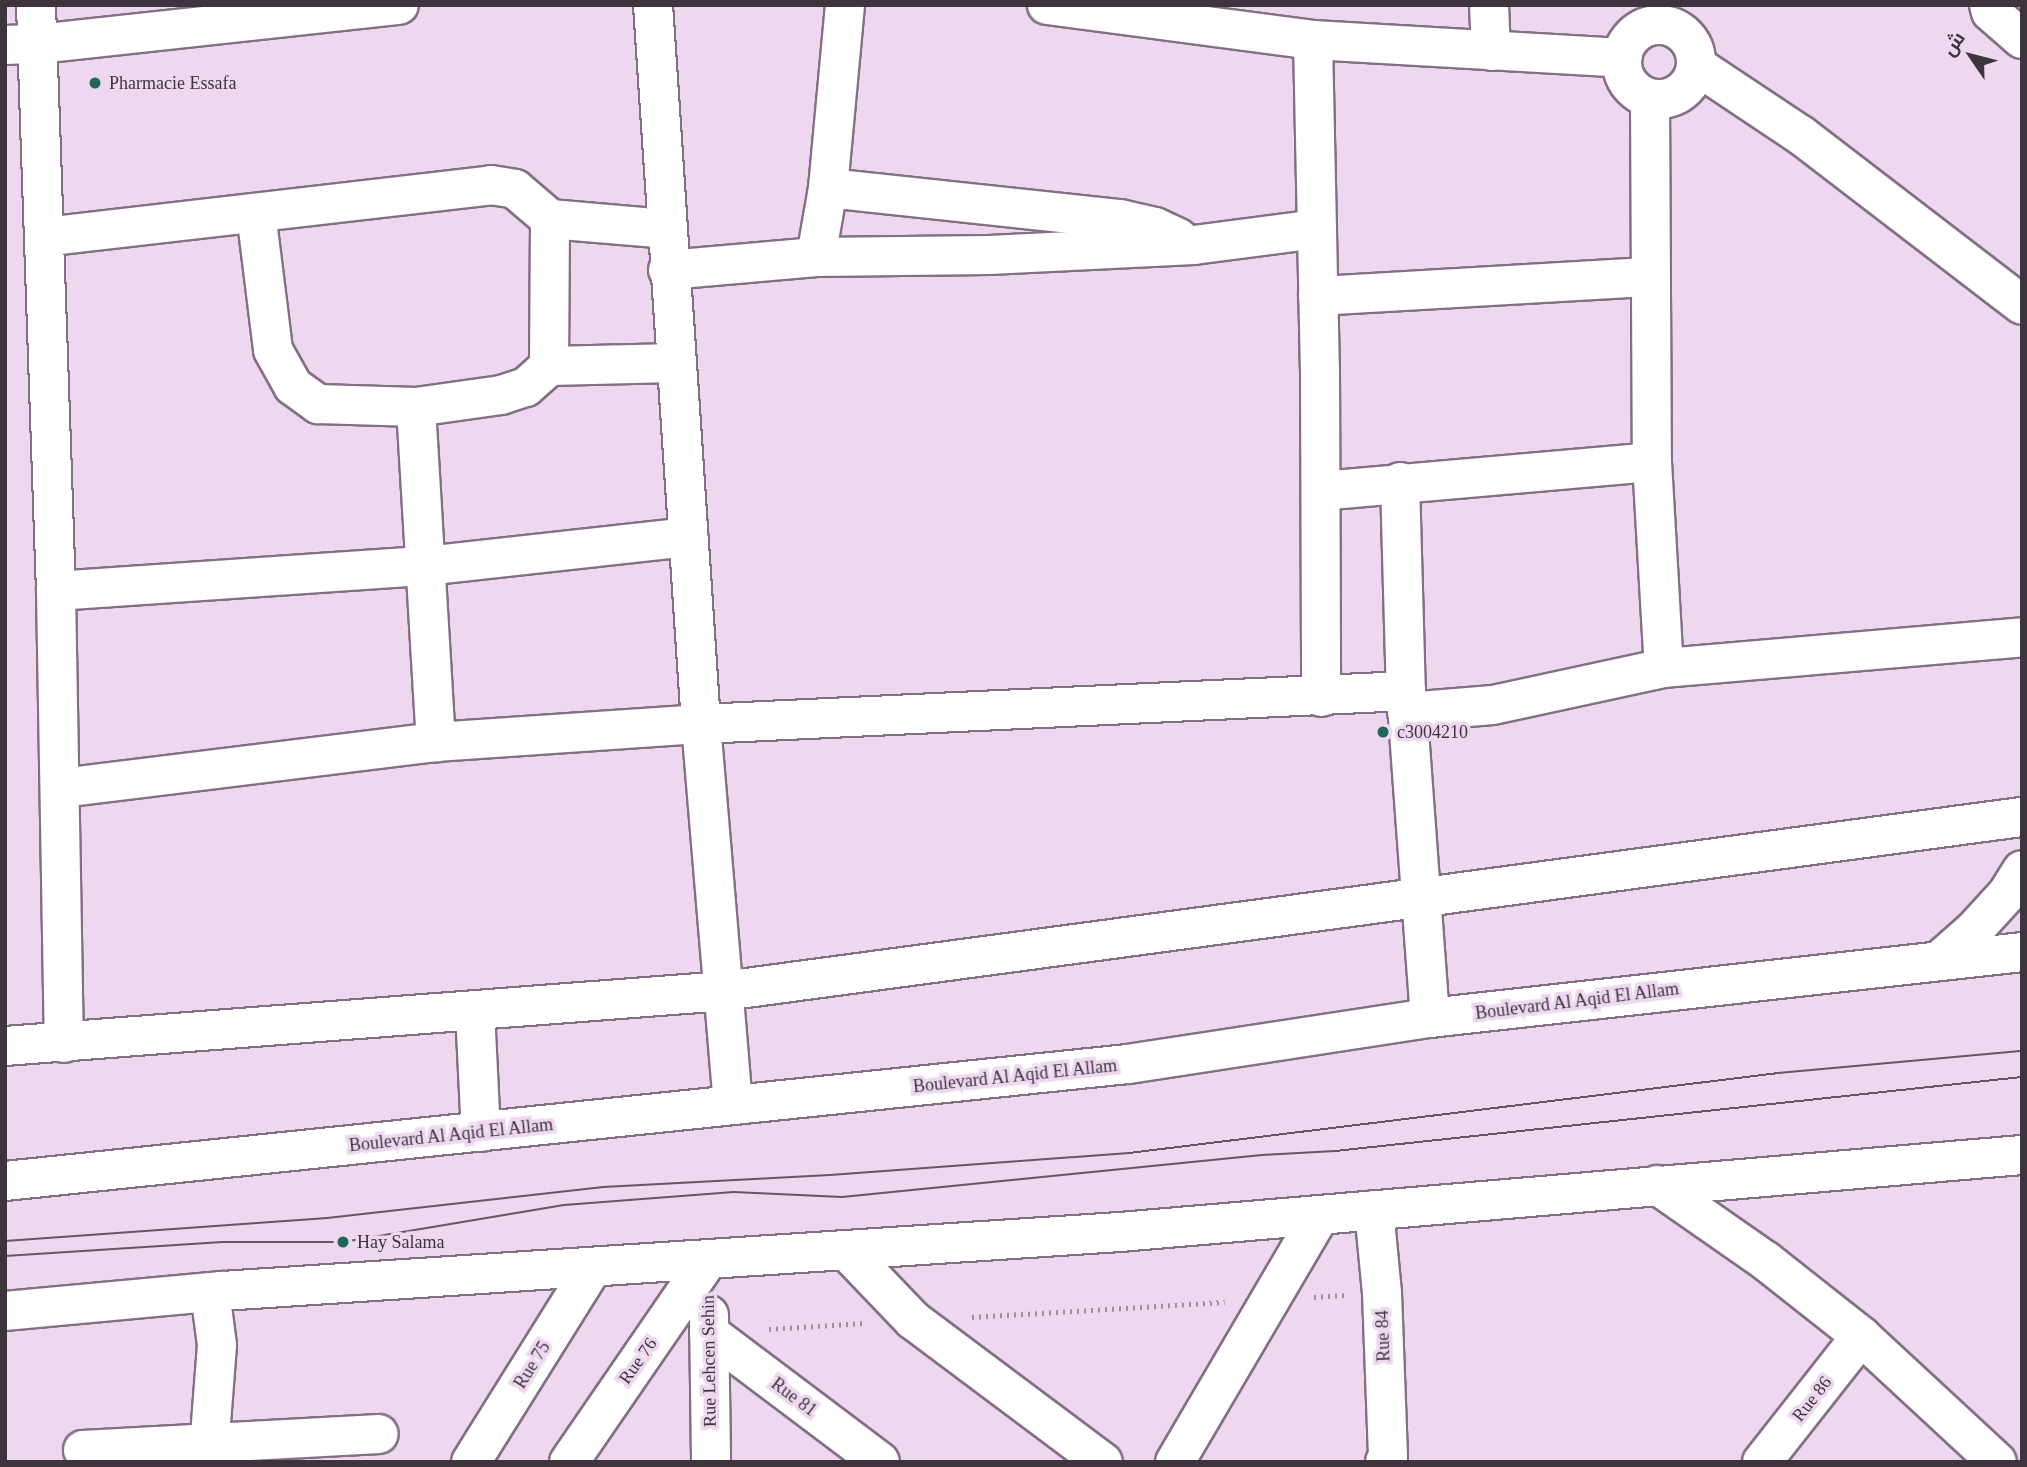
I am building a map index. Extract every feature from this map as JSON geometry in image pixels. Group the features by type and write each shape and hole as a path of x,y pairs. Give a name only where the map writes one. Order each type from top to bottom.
{"street":[{"path":"36,5 22,44 44,237 61,788 64,1043"},
{"path":"22,44 399,5"},
{"path":"653,5 668,270 701,724 733,1105"},
{"path":"816,257 828,188 845,5"},
{"path":"1047,5 1313,40 1622,58"},
{"path":"1489,5 1491,51"},
{"path":"1989,5 1991,12 2022,39"},
{"path":"1691,19 1691,41 1697,66 1692,81 1681,93 1666,100 1650,99 1638,94 1623,72 1622,58 1626,46 1644,28 1691,19"},
{"path":"1313,40 1321,491 1321,697"},
{"path":"1697,66 1802,136 2022,305"},
{"path":"1650,99 1652,462 1664,668"},
{"path":"44,237 491,185 516,189 550,219 666,229"},
{"path":"828,188 1120,219 1155,227 1194,245"},
{"path":"256,213 273,350 293,386 318,404 416,407 501,395 526,387 549,366 676,363"},
{"path":"549,366 550,219"},
{"path":"668,270 816,257 989,254 1194,245 1317,229"},
{"path":"1318,296 1649,277"},
{"path":"416,407 436,742"},
{"path":"1321,491 1652,462"},
{"path":"1400,482 1407,701 1430,1018"},
{"path":"56,591 425,566 688,537"},
{"path":"61,788 436,742 701,724 1321,697 1493,705 1664,668 2022,637"},
{"path":"5,1046 724,991 2022,817"},
{"path":"1940,960 1975,929 2007,894 2022,870"},
{"name":"Boulevard Al Aqid El Allam","path":"5,1181 1128,1064 1430,1018 2022,952"},
{"path":"475,1011 481,1132"},
{"path":"5,1311 210,1292 1319,1217 1657,1185 2022,1155"},
{"path":"1657,1185 1766,1261 1861,1336 1997,1462"},
{"name":"Rue 84","path":"1374,1210 1382,1293 1389,1460"},
{"path":"1175,1462 1267,1299 1319,1217"},
{"path":"847,1251 914,1320 1103,1462"},
{"name":"Rue Lehcen Sehin","path":"708,1260 711,1462"},
{"name":"Rue 76","path":"569,1462 708,1260"},
{"name":"Rue 75","path":"471,1462 593,1268"},
{"path":"209,1452 218,1345 210,1292"},
{"name":"Rue 81","path":"709,1332 880,1462"},
{"name":"Rue 86","path":"1762,1462 1861,1336"},
{"path":"83,1450 209,1452 379,1434"}],"path":[{"path":"709,1332 1382,1293"}],"tram line":[{"path":"5,1241 327,1218 603,1187 830,1175 1129,1153 1779,1073 2022,1051"},
{"path":"5,1256 223,1242 343,1242 564,1205 734,1192 842,1197 1262,1155 1335,1151 2022,1077"}],"place":[{"name":"Pharmacie Essafa","path":"95,83"},
{"name":"c3004210","path":"1383,732"},
{"name":"Hay Salama","path":"343,1242"}]}
